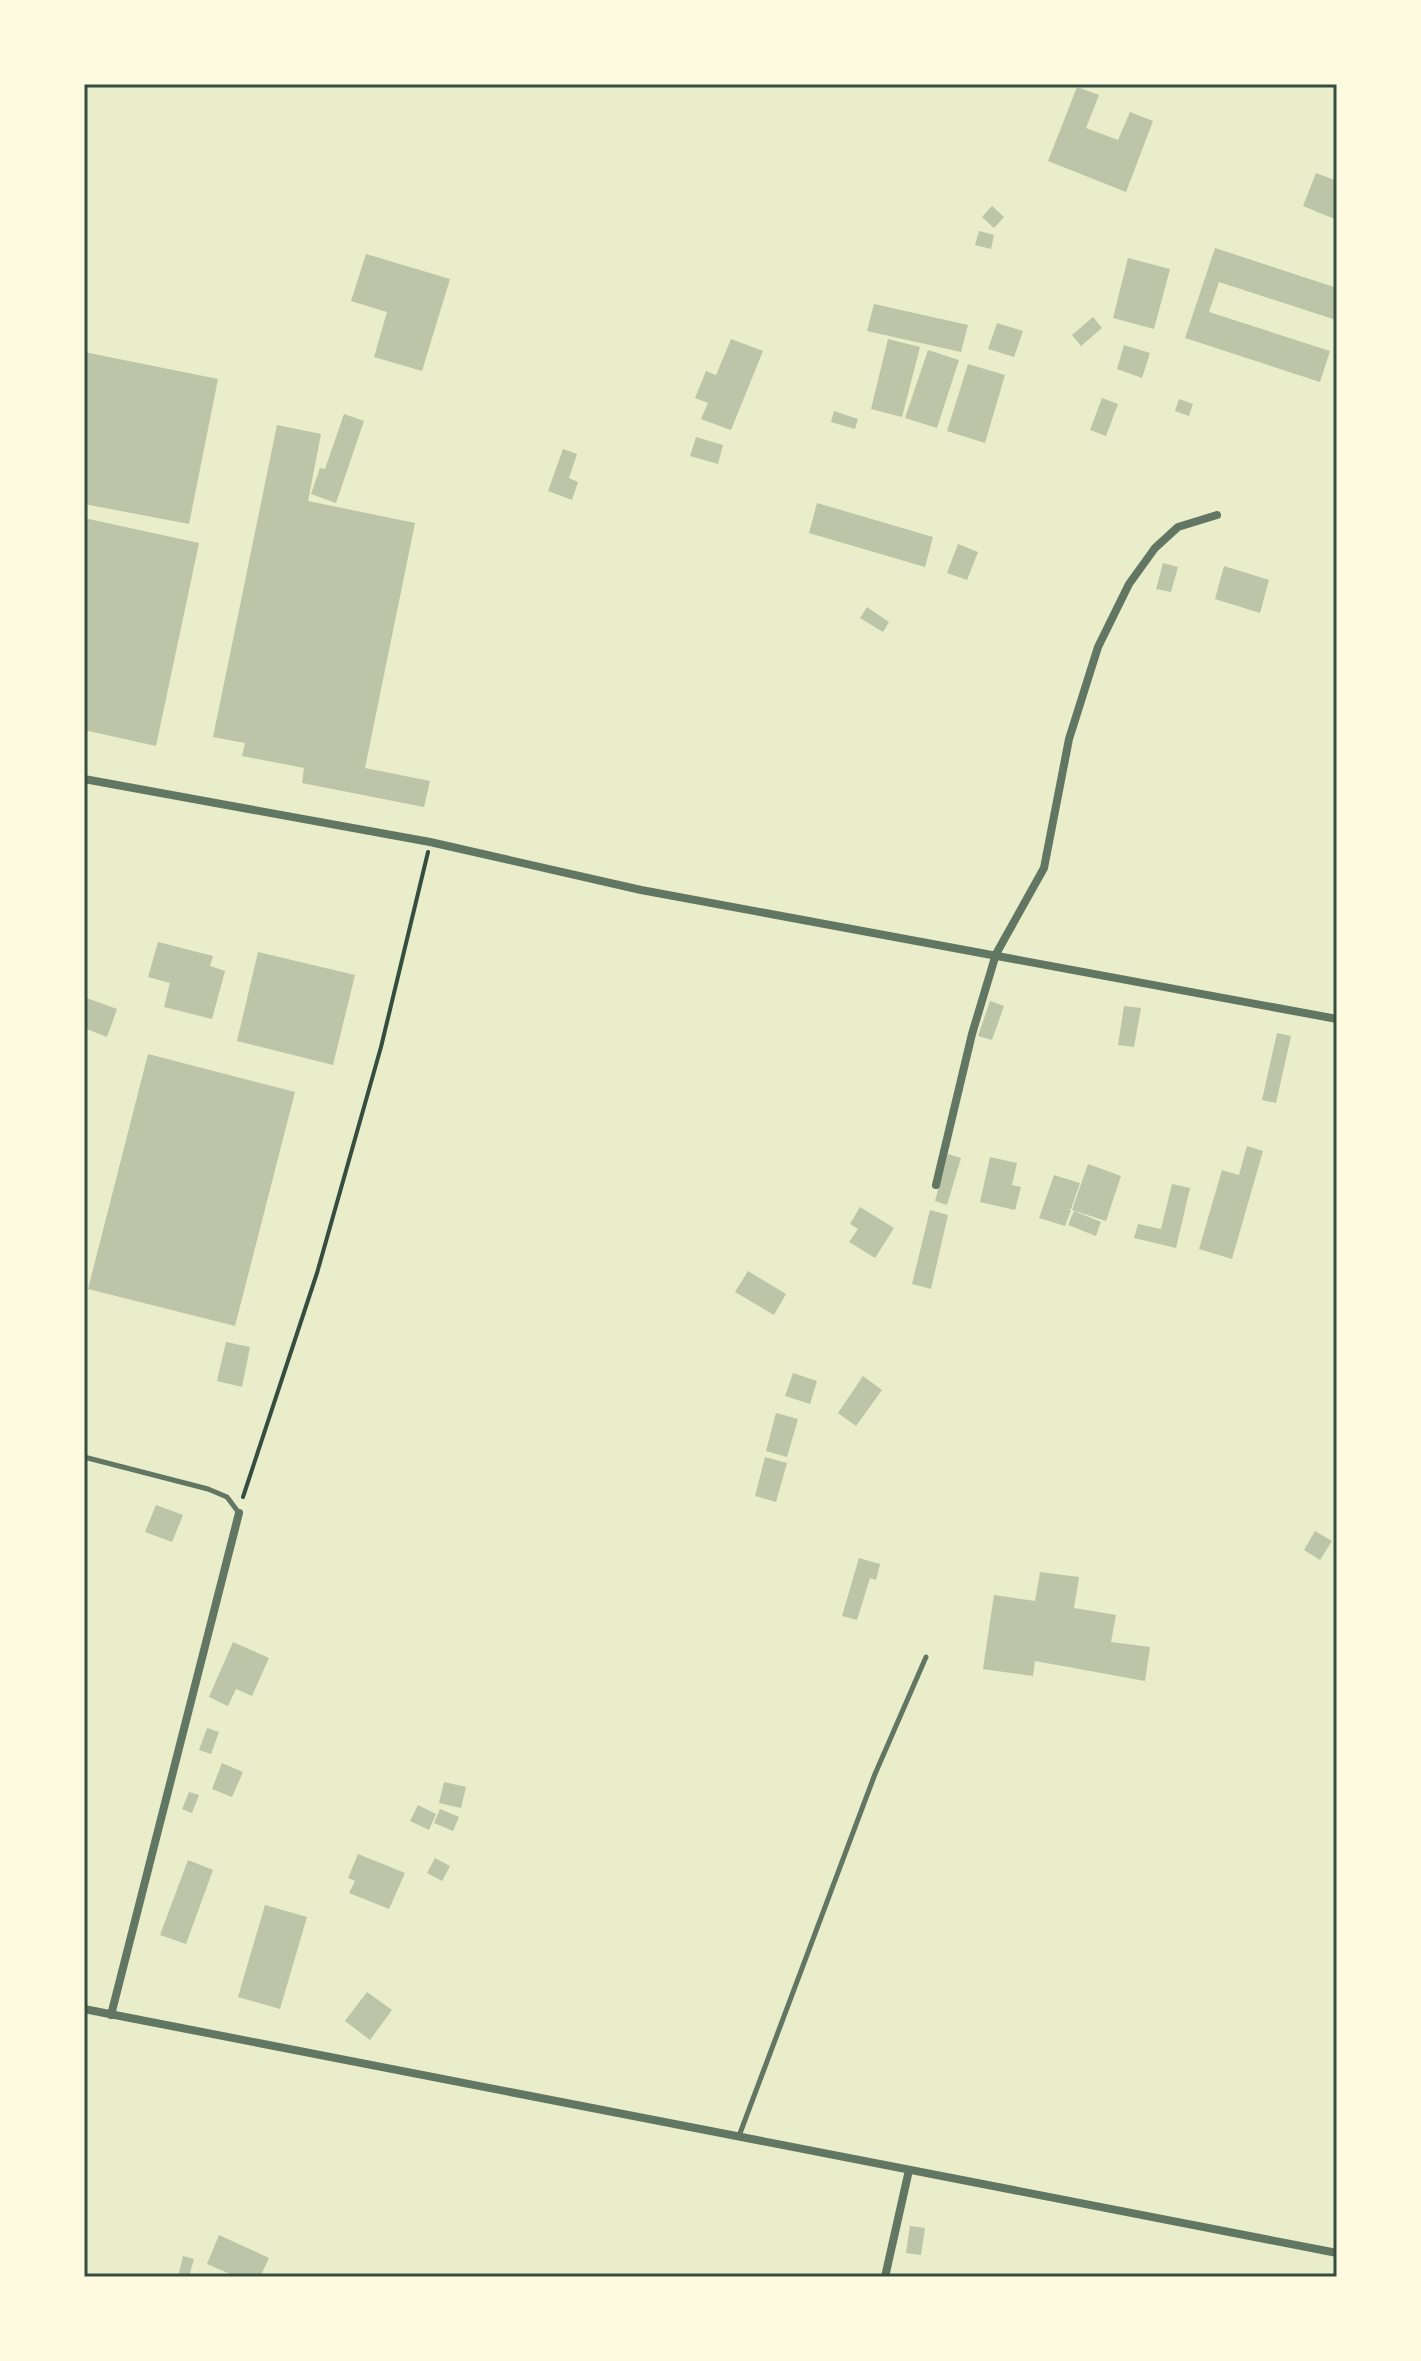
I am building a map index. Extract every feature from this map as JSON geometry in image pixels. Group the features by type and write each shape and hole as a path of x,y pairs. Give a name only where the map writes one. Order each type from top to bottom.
{"street":[{"path":"936,1185 972,1034 996,954 1044,868 1069,739 1086,677 1115,610 1143,563 1167,536 1188,522 1217,515"},
{"path":"84,779 430,842 641,890 1337,1019"},
{"path":"111,2015 239,1513"},
{"path":"84,2009 1337,2253"},
{"path":"885,2277 909,2170"}],"lane":[{"path":"84,1457 208,1489 227,1497 239,1513"},
{"path":"738,2137 875,1774 926,1657"}],"path":[{"path":"239,1513 317,1273 381,1047 430,842"}],"building":[{"path":"1077,87 1099,95 1086,128 1118,140 1130,112 1153,121 1126,192 1048,161"},
{"path":"1316,173 1337,181 1337,220 1303,206"},
{"path":"992,206 1004,217 994,228 982,217"},
{"path":"979,231 994,235 991,249 975,245"},
{"path":"1215,248 1337,288 1336,320 1219,282 1209,312 1330,351 1320,382 1185,338"},
{"path":"366,254 450,279 422,371 374,357 387,312 351,301"},
{"path":"1128,258 1170,269 1154,329 1113,318"},
{"path":"874,304 968,325 961,352 867,331"},
{"path":"1093,317 1102,328 1081,346 1072,335"},
{"path":"997,323 1023,331 1014,357 988,349"},
{"path":"731,339 763,351 731,430 701,419 708,403 695,398 706,371 716,375"},
{"path":"888,339 920,347 902,417 871,409"},
{"path":"1124,345 1150,353 1142,378 1117,369"},
{"path":"928,350 959,360 937,428 905,418"},
{"path":"84,352 218,379 189,524 84,504"},
{"path":"968,364 1005,375 985,443 947,431"},
{"path":"1102,398 1118,404 1106,436 1090,430"},
{"path":"1179,399 1193,404 1189,416 1175,411"},
{"path":"834,411 858,419 855,429 831,422"},
{"path":"344,414 364,421 336,503 311,494 320,468 325,469"},
{"path":"277,425 321,434 308,501 415,523 365,768 430,781 424,807 302,783 304,768 242,756 245,743 213,737"},
{"path":"696,437 723,445 718,464 690,456"},
{"path":"563,449 577,454 569,478 578,482 572,500 548,491"},
{"path":"817,503 933,537 925,567 809,533"},
{"path":"84,518 199,543 156,746 84,730"},
{"path":"958,544 978,552 967,580 947,573"},
{"path":"1163,563 1178,567 1171,592 1156,589"},
{"path":"1224,566 1269,580 1260,613 1215,599"},
{"path":"867,607 889,622 883,632 860,618"},
{"path":"158,942 213,956 210,966 225,971 212,1019 164,1007 170,983 148,977"},
{"path":"258,952 355,975 333,1065 237,1041"},
{"path":"84,997 117,1009 107,1037 84,1028"},
{"path":"990,1001 1004,1006 992,1040 978,1036"},
{"path":"1124,1006 1141,1008 1134,1047 1118,1045"},
{"path":"1277,1033 1291,1036 1276,1103 1262,1100"},
{"path":"148,1054 295,1092 235,1326 88,1289"},
{"path":"1247,1146 1263,1151 1232,1259 1199,1249 1222,1170 1239,1175"},
{"path":"948,1154 961,1158 947,1205 935,1201"},
{"path":"990,1157 1017,1163 1012,1185 1021,1187 1015,1210 980,1202"},
{"path":"1088,1164 1121,1176 1106,1221 1072,1210"},
{"path":"1054,1175 1080,1183 1071,1209 1067,1209 1071,1210 1065,1226 1039,1218"},
{"path":"1172,1184 1190,1188 1176,1248 1134,1238 1138,1224 1161,1229"},
{"path":"860,1207 894,1228 875,1258 849,1242 858,1229 850,1224"},
{"path":"930,1210 948,1215 931,1289 912,1284"},
{"path":"1074,1211 1101,1222 1096,1236 1068,1225"},
{"path":"748,1271 786,1294 774,1315 735,1292"},
{"path":"226,1342 250,1347 242,1387 217,1381"},
{"path":"793,1373 817,1381 810,1404 785,1396"},
{"path":"863,1376 882,1390 856,1426 838,1413"},
{"path":"776,1413 798,1419 787,1457 766,1451"},
{"path":"765,1457 787,1463 776,1502 755,1496"},
{"path":"156,1505 183,1515 172,1542 145,1532"},
{"path":"1315,1531 1332,1541 1320,1560 1304,1550"},
{"path":"859,1558 880,1564 876,1580 870,1578 857,1620 842,1616"},
{"path":"1040,1572 1079,1577 1074,1608 1116,1615 1111,1642 1150,1647 1145,1681 1035,1661 1033,1676 983,1669 994,1595 1035,1601"},
{"path":"233,1642 269,1658 252,1696 236,1689 228,1706 209,1697"},
{"path":"207,1728 219,1732 211,1754 199,1750"},
{"path":"222,1763 243,1772 232,1797 212,1789"},
{"path":"444,1782 466,1787 461,1808 439,1803"},
{"path":"189,1792 199,1795 192,1813 182,1809"},
{"path":"418,1805 436,1814 429,1830 410,1821"},
{"path":"440,1809 459,1817 453,1831 434,1823"},
{"path":"358,1854 405,1873 389,1909 349,1893 355,1881 348,1878"},
{"path":"435,1858 450,1866 442,1881 427,1873"},
{"path":"188,1860 213,1870 186,1944 160,1935"},
{"path":"265,1905 307,1917 280,2009 238,1997"},
{"path":"367,1992 392,2010 370,2040 345,2021"},
{"path":"910,2226 925,2228 921,2255 906,2253"},
{"path":"219,2235 269,2258 260,2277 237,2277 207,2264"},
{"path":"183,2256 194,2259 189,2277 178,2277"}]}
